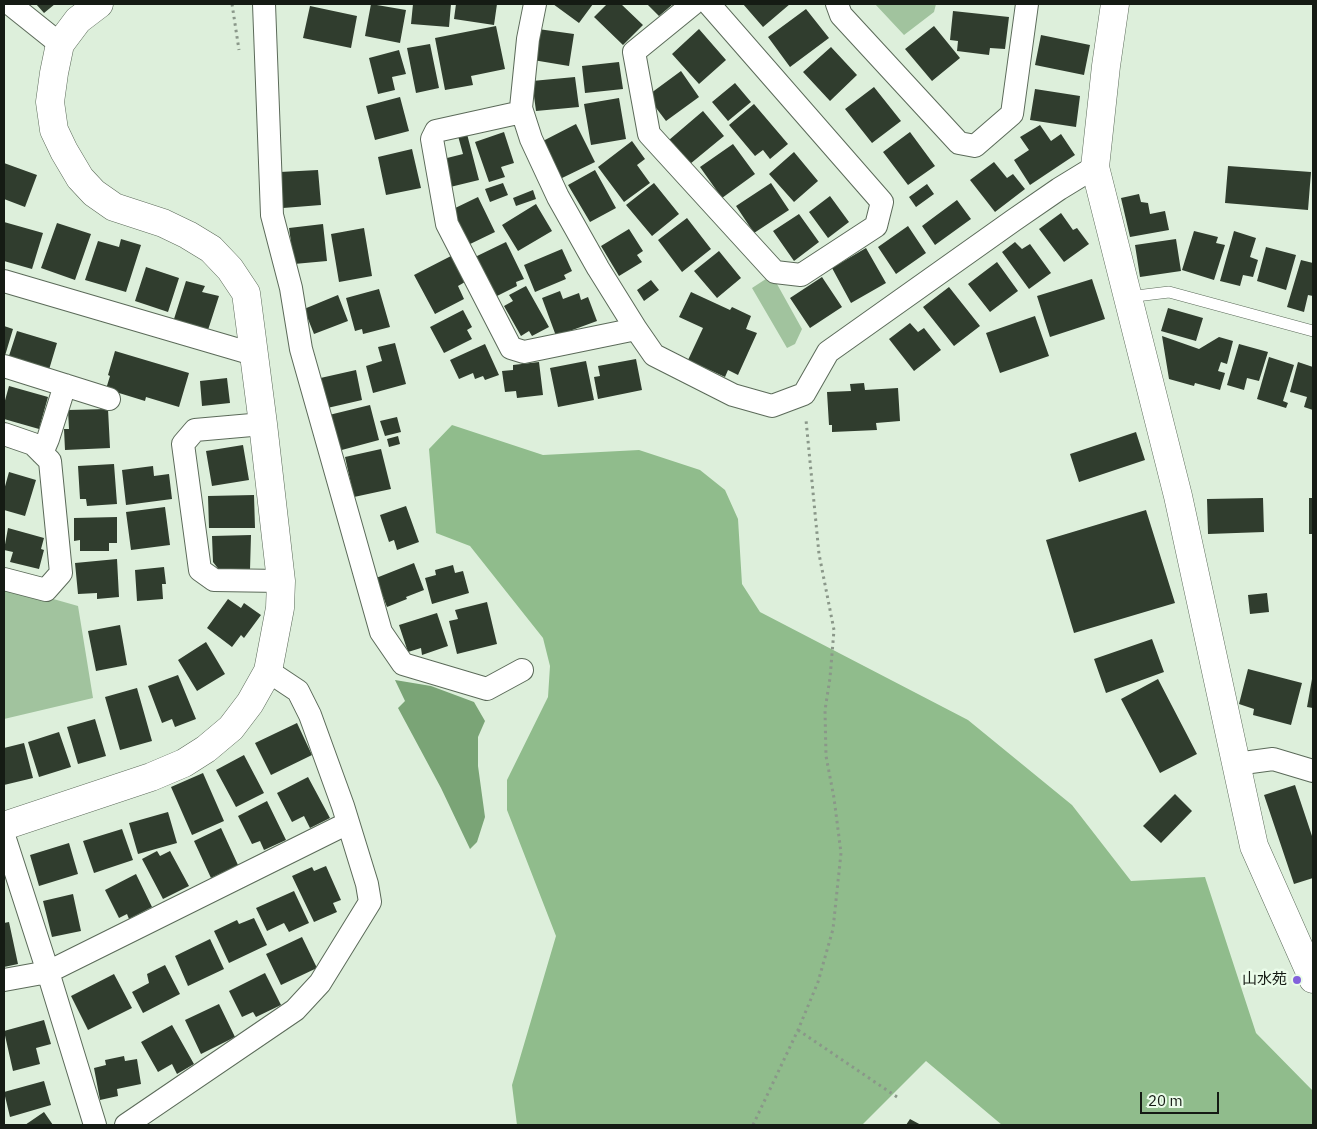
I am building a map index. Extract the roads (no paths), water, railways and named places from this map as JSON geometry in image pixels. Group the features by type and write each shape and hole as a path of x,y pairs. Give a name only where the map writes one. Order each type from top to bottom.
{"street":[{"path":"10,4 60,44"},
{"path":"4,826 151,777 184,763 206,749 231,728 250,703 268,671 278,623 281,580 246,293 230,269 211,249 163,223 114,207 94,193 80,178 54,130 50,102 60,44 78,20 100,4"},
{"path":"264,4 272,215 291,288 304,358 381,632 403,664 487,689 522,670"},
{"path":"535,4 528,39 521,108 531,139 558,197 598,268 654,355 733,395 772,406 804,394 828,352 1021,215 1095,167"},
{"path":"693,4 634,52 649,134 775,272 800,275 876,226 882,202 708,4"},
{"path":"837,4 841,15 959,143 975,146 1012,114 1027,4"},
{"path":"1108,5 1106,66 1095,167 1178,496 1254,846 1313,979"},
{"path":"522,112 436,131 432,139 447,224 511,348 524,352 636,329"},
{"path":"4,281 253,354"},
{"path":"4,366 109,399"},
{"path":"42,453 65,385"},
{"path":"263,424 195,430 183,444 200,570 214,580 281,580"},
{"path":"4,434 33,444 50,462 61,573 46,590 4,579"},
{"path":"126,1125 295,1010 320,983 370,902 367,884 348,823 310,715 298,691 268,671"},
{"path":"1236,764 1273,759 1313,771"},
{"path":"4,980 48,972 348,823"},
{"path":"4,836 95,1125"}],"lane":[{"path":"1128,297 1169,292 1313,331"}],"place":[{"name":"山水苑","path":"1297,980"}]}
